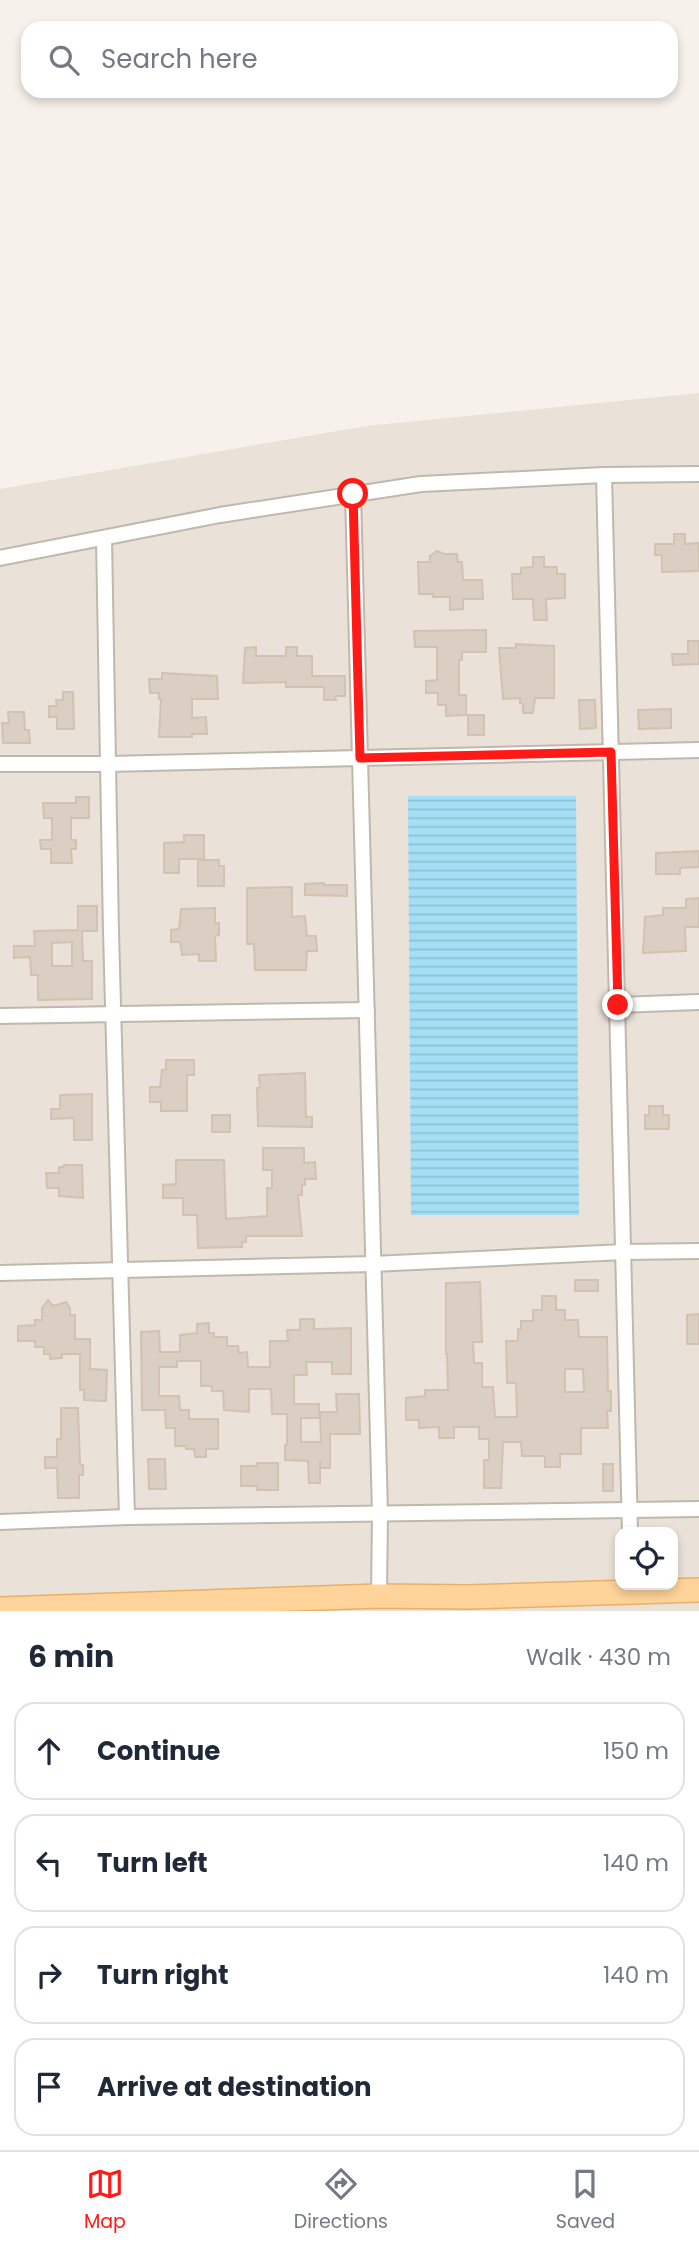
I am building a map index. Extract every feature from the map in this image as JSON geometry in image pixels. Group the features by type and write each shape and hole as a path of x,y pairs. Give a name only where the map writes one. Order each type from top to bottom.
{"main road":[{"path":"0,1609 379,1595 469,1604 615,1589"},
{"path":"678,1589 699,1590"}],"street":[{"path":"0,558 220,515 421,484 604,475 699,474"},
{"path":"604,475 630,1527"},
{"path":"353,494 380,1514 379,1595"},
{"path":"104,538 113,1016 127,1517"},
{"path":"0,764 108,764 699,750"},
{"path":"618,1005 699,1002"},
{"path":"0,1016 366,1010"},
{"path":"0,1273 373,1264 699,1251"},
{"path":"0,1521 699,1509"}],"shaded area":[{"path":"699,393 699,1611 0,1611 0,489 366,426"}],"water":[{"path":"408,796 576,796 579,1215 411,1215"}],"building":[{"path":"674,534 685,534 685,544 699,543 699,571 662,572 662,555 655,555 655,544 674,544"},
{"path":"437,551 457,554 458,562 462,562 463,580 482,580 483,599 463,599 463,609 450,610 450,597 419,594 418,562 430,562 430,556"},
{"path":"533,557 544,557 544,567 557,567 557,574 565,574 565,598 546,599 547,620 534,620 533,599 513,599 512,574 521,574 521,568 533,567"},
{"path":"486,630 486,652 462,652 462,660 459,660 459,695 466,695 466,715 446,716 446,705 438,705 438,693 426,693 426,681 437,680 437,647 415,647 414,631"},
{"path":"688,641 699,641 699,664 673,665 672,654 688,654"},
{"path":"516,644 554,646 554,698 535,698 533,713 523,713 520,698 503,699 499,648 516,648"},
{"path":"256,647 256,656 286,656 286,647 297,647 297,656 312,656 312,676 345,676 345,696 335,696 336,700 324,700 324,687 286,687 286,682 243,683 245,648"},
{"path":"162,673 217,676 218,699 192,699 192,718 206,717 207,734 159,737 161,699 159,693 150,693 149,679 162,679"},
{"path":"63,692 73,692 74,729 57,729 57,717 49,717 49,706 57,706 56,700 63,700"},
{"path":"579,700 595,700 596,728 580,729"},
{"path":"671,709 671,728 639,729 638,710"},
{"path":"8,712 24,712 25,730 29,730 30,743 3,743 2,723 9,723"},
{"path":"468,715 484,715 484,735 468,735"},
{"path":"76,797 89,797 89,818 71,818 71,840 76,840 76,849 71,849 72,863 51,863 51,849 41,849 40,840 52,840 52,818 44,818 43,803 76,803"},
{"path":"184,835 204,835 204,859 179,859 179,873 164,873 164,843 184,842"},
{"path":"699,851 699,867 680,868 680,874 656,874 656,853"},
{"path":"198,860 219,860 219,866 224,866 224,886 198,886"},
{"path":"305,884 347,885 347,896 305,895"},
{"path":"292,887 292,917 305,916 307,936 316,936 317,951 307,951 306,970 255,970 254,944 247,944 247,888"},
{"path":"699,898 699,927 685,927 686,951 643,953 645,917 663,915 663,908 686,908 686,899"},
{"path":"78,906 97,906 97,931 82,931 83,961 92,961 92,999 38,1000 38,975 31,975 30,957 14,958 14,946 35,946 34,931 78,930","holes":["72,942 72,966 52,966 52,943"]},
{"path":"215,908 215,923 219,923 219,935 215,936 216,961 199,961 199,954 182,955 180,942 171,942 171,930 179,929 181,909"},
{"path":"166,1060 194,1060 194,1075 187,1075 187,1111 161,1111 161,1102 150,1102 150,1087 160,1087 162,1070 166,1070"},
{"path":"305,1073 306,1117 312,1117 312,1127 258,1126 259,1075"},
{"path":"92,1094 92,1140 74,1140 74,1118 51,1119 51,1109 60,1109 60,1095"},
{"path":"649,1106 663,1106 663,1115 669,1115 669,1129 645,1129 645,1115 649,1115"},
{"path":"212,1115 230,1115 230,1132 212,1132"},
{"path":"263,1148 304,1148 304,1163 315,1162 316,1179 305,1179 302,1195 298,1195 302,1236 246,1236 242,1247 198,1248 197,1215 183,1215 183,1198 163,1198 163,1185 176,1184 176,1160 224,1160 226,1219 267,1216 267,1188 272,1188 272,1170 263,1170"},
{"path":"82,1165 83,1198 59,1196 59,1188 47,1188 46,1173 59,1173 59,1167"},
{"path":"575,1280 598,1280 598,1291 575,1291"},
{"path":"480,1282 482,1342 473,1342 474,1363 482,1363 482,1387 493,1387 495,1417 517,1417 516,1383 507,1383 506,1341 518,1341 521,1321 533,1321 533,1310 542,1310 542,1296 556,1296 556,1310 565,1310 565,1320 578,1320 579,1337 607,1337 608,1391 611,1391 611,1411 607,1411 608,1428 581,1428 581,1454 560,1454 560,1467 545,1467 545,1456 522,1456 521,1442 503,1442 501,1488 484,1488 484,1460 489,1460 489,1439 479,1439 479,1427 454,1427 454,1438 439,1438 439,1427 419,1428 419,1420 406,1420 406,1398 425,1396 425,1390 448,1390 446,1283","holes":["565,1369 583,1369 584,1392 565,1392"]},
{"path":"48,1300 53,1306 66,1302 70,1315 75,1315 75,1339 90,1339 90,1369 107,1370 106,1401 84,1400 84,1390 80,1390 80,1354 62,1354 62,1358 50,1359 50,1354 44,1354 44,1347 35,1347 35,1341 18,1341 18,1326 35,1325 35,1320 42,1320 42,1308"},
{"path":"699,1314 699,1344 687,1344 687,1315"},
{"path":"300,1319 314,1319 314,1329 351,1328 351,1374 332,1374 332,1362 306,1362 307,1375 294,1375 294,1404 319,1404 319,1418 301,1418 301,1442 321,1442 320,1412 337,1412 336,1394 359,1394 360,1434 330,1434 330,1468 321,1468 320,1461 320,1483 309,1483 308,1461 285,1460 287,1414 272,1414 271,1389 249,1389 249,1412 224,1410 223,1391 212,1391 212,1386 201,1386 201,1361 177,1361 177,1367 159,1367 159,1396 179,1396 180,1410 189,1410 189,1419 218,1419 218,1449 206,1449 206,1457 195,1457 194,1449 186,1449 186,1446 175,1446 175,1428 166,1428 165,1410 142,1410 141,1332 159,1331 160,1352 180,1352 180,1335 197,1333 197,1324 209,1323 209,1333 214,1333 214,1337 227,1337 227,1346 238,1346 239,1353 247,1352 248,1367 270,1367 270,1341 288,1341 287,1330 300,1330"},
{"path":"61,1408 78,1408 80,1465 83,1465 83,1475 79,1475 79,1498 58,1498 57,1468 45,1468 45,1457 57,1457 57,1439 61,1439"},
{"path":"148,1459 165,1459 166,1489 149,1489"},
{"path":"257,1463 278,1463 278,1490 257,1490 257,1486 241,1486 241,1466 257,1466"},
{"path":"603,1464 613,1464 613,1491 603,1491"}],"route":[{"path":"353,494 360,758 611,752 618,1005"}]}
